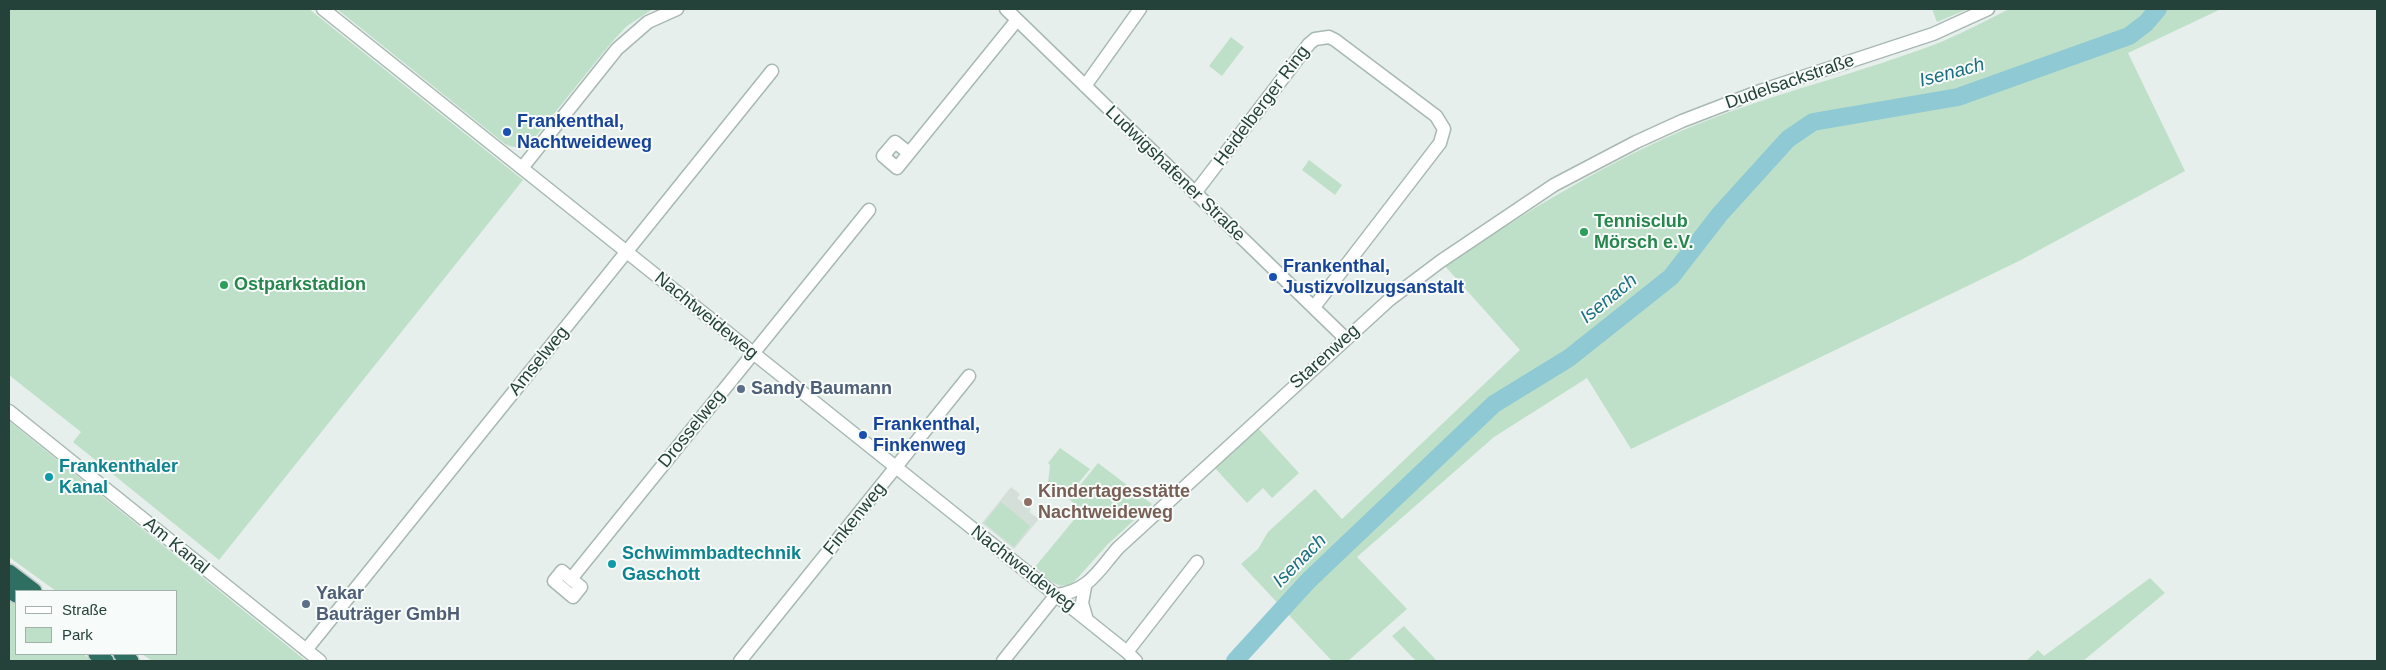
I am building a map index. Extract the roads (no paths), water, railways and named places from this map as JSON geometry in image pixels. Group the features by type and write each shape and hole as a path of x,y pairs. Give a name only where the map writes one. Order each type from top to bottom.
{"highway":[{"path":"9,572 33,590"}],"street":[{"name":"Nachtweideweg","path":"323,9 1131,656"},
{"path":"522,168 617,49 648,22 678,9"},
{"name":"Ludwigshafener Straße","path":"1006,9 1346,338"},
{"path":"1085,86 1140,9"},
{"name":"Dudelsackstraße","path":"1594,163 1682,121 1760,91 1933,34 1988,9"},
{"path":"909,153 1017,20"},
{"name":"Heidelberger Ring","path":"1195,193 1309,44 1315,39 1329,37 1334,40 1436,116 1444,130 1440,142 1314,307"},
{"name":"Amselweg","path":"306,650 772,71"},
{"name":"Starenweg","path":"1085,587 1118,548 1140,527 1389,300 1441,260 1527,203 1594,163"},
{"name":"Drosselweg","path":"571,579 869,210"},
{"name":"Finkenweg","path":"740,661 969,376"},
{"name":"Am Kanal","path":"9,411 320,661"},
{"path":"1131,656 1197,562"},
{"path":"1003,661 1056,595 1074,592 1085,587"},
{"path":"1085,587 1082,602 1087,620"}],"waterway":[{"name":"Isenach","path":"1235,661 1308,581 1494,404 1569,358 1671,277 1720,214 1788,139 1813,122 1958,97 2129,36 2146,23 2158,9"}],"place":[{"name":"Frankenthal, Nachtweideweg","path":"507,132"},
{"name":"Tennisclub Mörsch e.V.","path":"1584,232"},
{"name":"Frankenthal, Justizvollzugsanstalt","path":"1273,277"},
{"name":"Ostparkstadion","path":"224,285"},
{"name":"Sandy Baumann","path":"741,389"},
{"name":"Frankenthal, Finkenweg","path":"863,435"},
{"name":"Frankenthaler Kanal","path":"49,477"},
{"name":"Kindertagesstätte Nachtweideweg","path":"1028,502"},
{"name":"Schwimmbadtechnik Gaschott","path":"612,564"},
{"name":"Yakar Bauträger GmbH","path":"306,604"}]}
